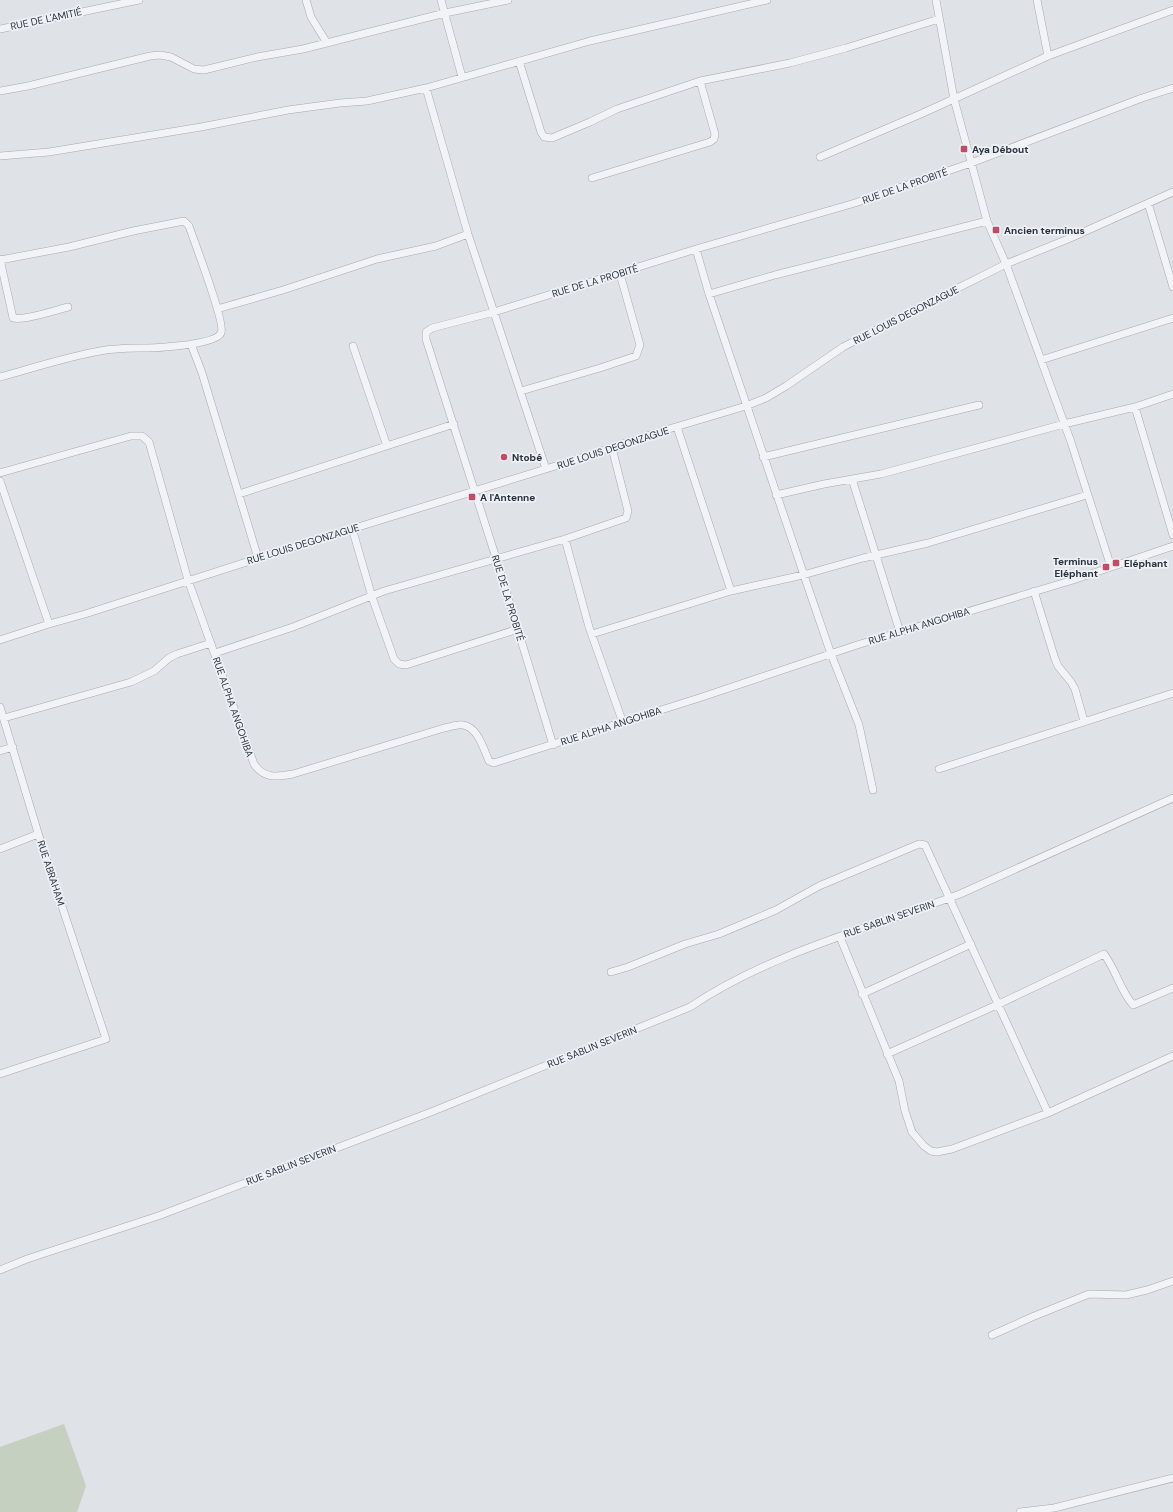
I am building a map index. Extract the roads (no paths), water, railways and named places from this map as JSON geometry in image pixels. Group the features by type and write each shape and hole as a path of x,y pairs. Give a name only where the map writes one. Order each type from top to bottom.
{"street":[{"name":"RUE DE L'AMITIÉ","path":"0,29 139,0"},
{"path":"306,0 311,17 327,43"},
{"path":"441,0 462,77"},
{"path":"0,91 28,86 150,56 160,55 171,57 194,69 204,70 257,57 327,43 445,13 508,0"},
{"path":"0,156 49,152 201,127 288,110 367,101 426,88 590,41 767,0"},
{"path":"936,0 954,99 987,221 1006,264 1064,424 1111,567"},
{"path":"1037,0 1048,56"},
{"path":"820,157 954,99 1048,56 1173,10"},
{"path":"519,61 541,132 544,137 552,138 617,109 700,81 790,63 846,48 939,19"},
{"path":"592,178 710,142 714,139 715,134 700,81"},
{"path":"426,88 468,234 546,469"},
{"name":"RUE DE LA PROBITÉ","path":"553,745 475,490 426,339 426,332 432,328 494,312 620,274 696,249 855,203 1173,88"},
{"name":"RUE LOUIS DEGONZAGUE","path":"0,640 352,528 746,406 766,398 781,389 856,340 1006,264 1068,240 1173,192"},
{"path":"1148,203 1173,286"},
{"path":"0,377 45,364 102,351 144,349 190,344 217,338 221,334 222,330 217,309 189,226 184,221 133,230 69,247 0,259 12,318 27,318 68,307"},
{"path":"708,294 775,275 987,221"},
{"path":"217,309 283,290 377,259 436,246 468,234"},
{"path":"696,249 708,294 803,575 831,654 859,725 873,790"},
{"path":"521,391 636,356 640,345 620,274"},
{"path":"1041,360 1173,318"},
{"path":"190,344 202,373 258,558"},
{"path":"353,346 387,446"},
{"path":"776,496 824,484 881,474 1064,424 1135,407 1173,394"},
{"path":"763,457 979,405"},
{"path":"1135,407 1173,536"},
{"path":"239,494 454,424"},
{"path":"677,427 731,591"},
{"name":"RUE ALPHA ANGOHIBA","path":"0,473 131,436 142,436 149,442 188,580 254,764 261,773 270,776 293,774 444,728 464,725 472,729 478,737 489,761 494,763 623,723 831,654 1111,567 1173,546"},
{"path":"215,653 293,627 384,591 564,539 626,518 628,511 612,448"},
{"path":"852,479 900,632"},
{"path":"0,480 49,624"},
{"path":"592,634 731,591 803,575 863,558 928,543 1087,495"},
{"path":"352,528 372,597 394,659 399,664 406,665 518,629"},
{"path":"564,539 592,634 623,723"},
{"path":"1034,591 1055,659 1060,670 1075,689 1084,721"},
{"path":"4,718 131,682 154,671 169,658 177,654 211,643"},
{"path":"939,769 1173,693"},
{"name":"RUE ABRAHAM","path":"0,707 38,834 106,1039 0,1074"},
{"path":"0,751 13,747"},
{"name":"RUE SABLIN SEVERIN","path":"0,1270 27,1259 158,1216 430,1112 690,1007 714,991 793,954 950,898 1173,798"},
{"path":"0,849 38,834"},
{"path":"611,972 628,967 685,944 719,934 776,910 818,886 919,844 923,844 925,845 950,898 1048,1113"},
{"path":"840,937 898,1081 910,1128 924,1146 931,1151 937,1152 952,1149 1048,1113 1173,1056"},
{"path":"862,994 971,944"},
{"path":"887,1054 999,1004 1104,954 1111,964 1127,998 1132,1005 1173,988"},
{"path":"992,1335 1032,1316 1089,1294 1126,1295 1173,1281"},
{"path":"1020,1512 1054,1508 1173,1478"}],"place":[{"name":"Aya Débout","path":"964,149"},
{"name":"Ancien terminus","path":"996,230"},
{"name":"Ntobé","path":"504,457"},
{"name":"A l'Antenne","path":"472,497"},
{"name":"Eléphant","path":"1116,563"},
{"name":"Terminus Eléphant","path":"1106,567"}]}
